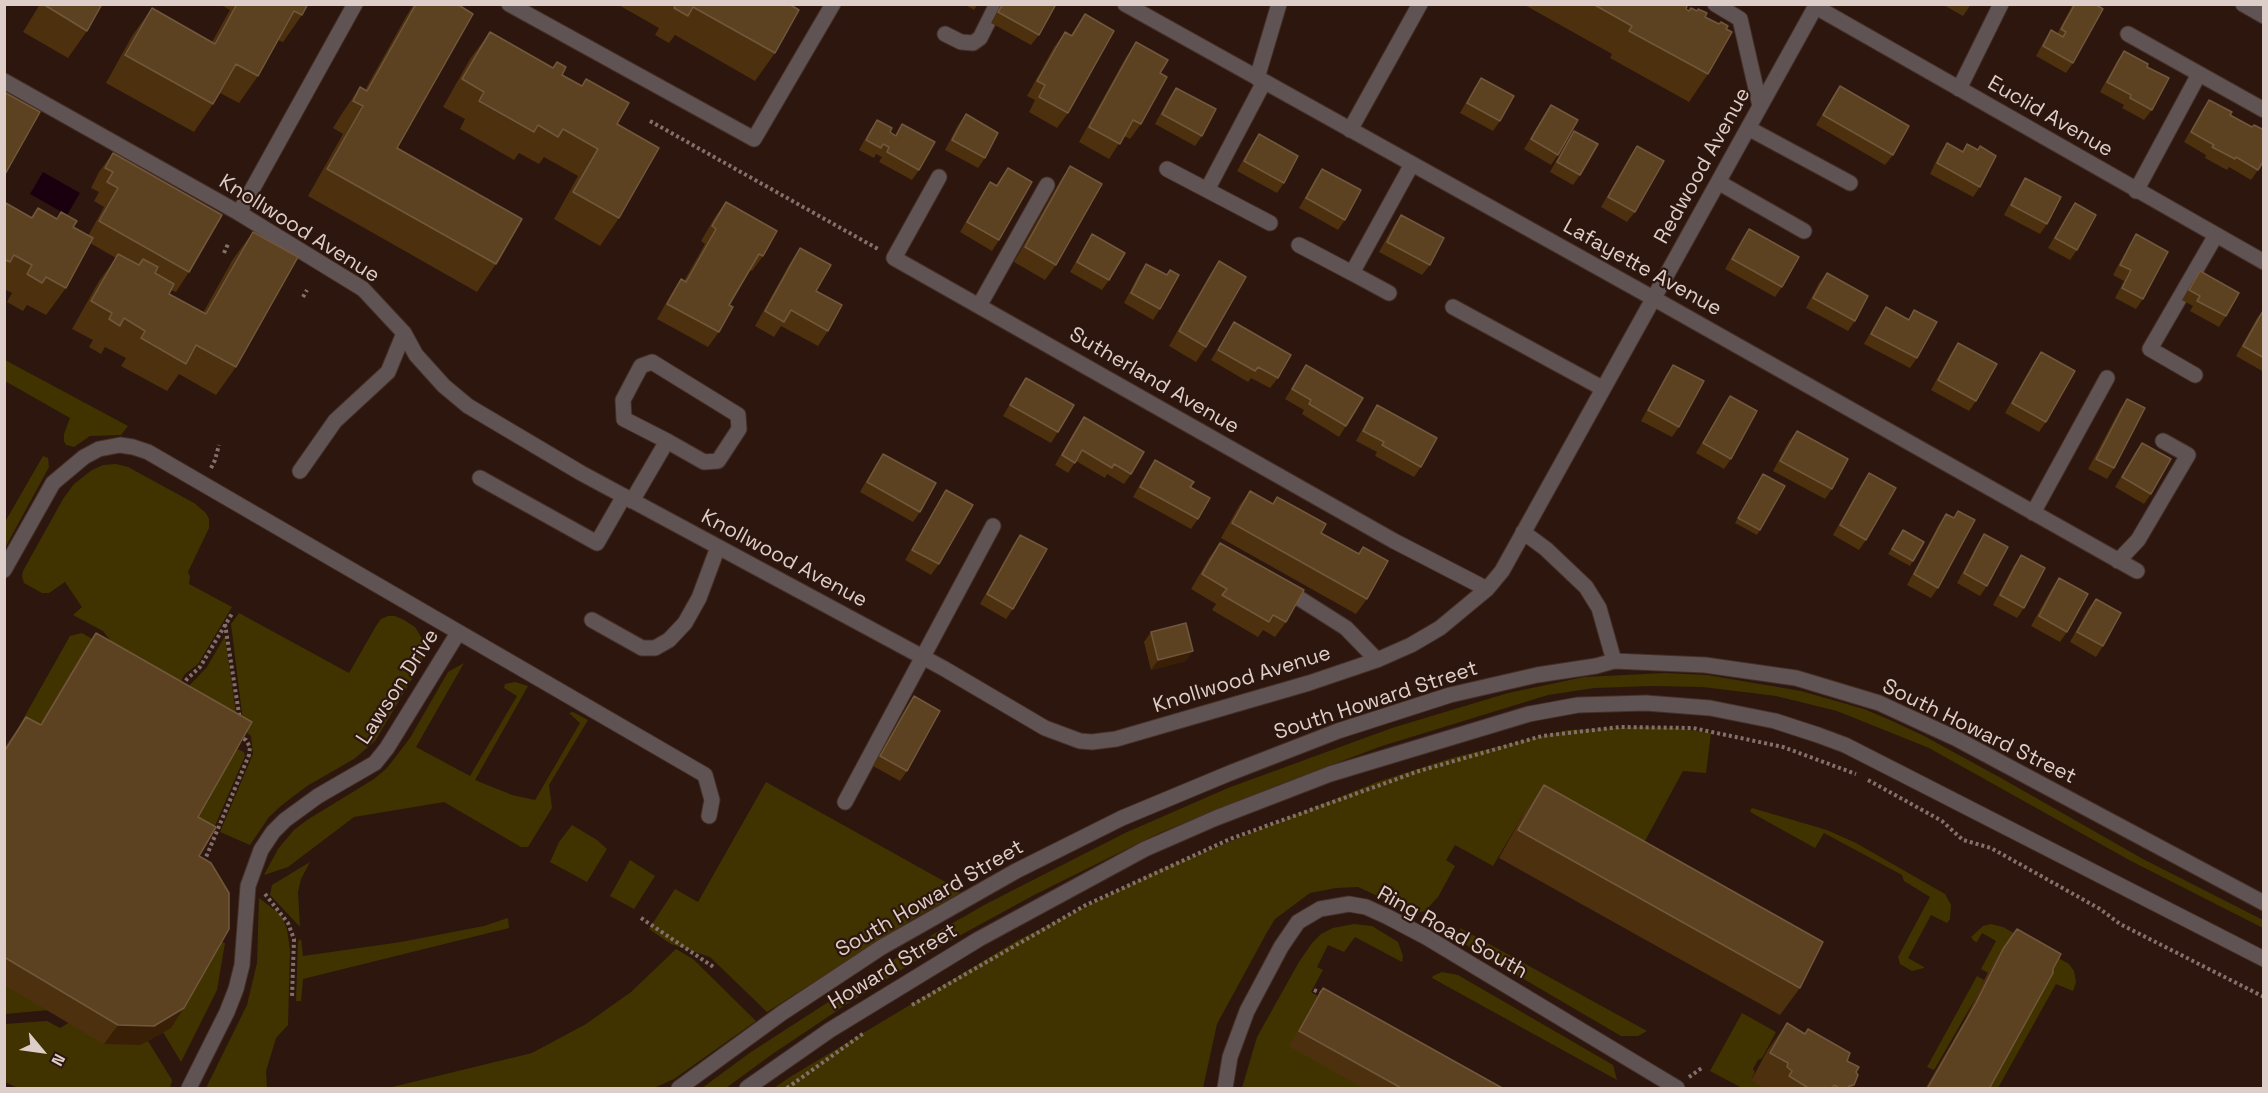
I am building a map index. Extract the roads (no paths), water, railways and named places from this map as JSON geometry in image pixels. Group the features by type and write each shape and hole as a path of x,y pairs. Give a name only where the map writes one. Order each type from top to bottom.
{"street":[{"path":"239,213 355,4"},
{"path":"509,4 754,139 833,4"},
{"path":"945,34 961,42 973,43 980,38 997,4"},
{"name":"Lafayette Avenue","path":"1125,4 2137,571"},
{"path":"1350,130 1420,4"},
{"path":"1715,4 1740,19 1760,106"},
{"path":"1959,89 2001,4"},
{"path":"2243,4 2264,16"},
{"path":"1207,190 1261,80 1278,5"},
{"name":"Redwood Avenue","path":"1555,473 1817,6"},
{"name":"Euclid Avenue","path":"1817,6 2136,191 2264,262"},
{"path":"2128,34 2264,110"},
{"path":"2136,191 2199,74"},
{"name":"Knollwood Avenue","path":"4,81 239,213 363,289 404,333 423,363 444,386 468,406 581,473 923,657 1045,728 1080,741 1116,739 1309,683 1377,660 1411,645 1440,628 1487,589 1502,571 1555,473"},
{"path":"1748,128 1850,183"},
{"path":"1352,273 1412,164"},
{"path":"1167,169 1270,223"},
{"name":"Sutherland Avenue","path":"939,177 894,258 1394,541 1487,589"},
{"path":"1718,182 1804,231"},
{"path":"979,306 1047,185"},
{"path":"2195,375 2150,349 2216,235"},
{"path":"1299,245 1389,293"},
{"path":"1453,307 1602,388"},
{"path":"300,471 335,421 388,372 404,333"},
{"path":"652,362 738,415 739,429 718,461 704,462 667,441 624,418 622,400 641,366 652,362"},
{"path":"2033,513 2107,378"},
{"path":"480,478 597,543 667,441"},
{"path":"2118,561 2138,540 2188,455 2163,441"},
{"name":"Lawson Drive","path":"4,570 53,483 84,457 99,448 120,445 148,452 458,633 387,748 375,763 318,796 285,820 273,832 261,850 248,886 242,965 236,989 189,1089"},
{"path":"845,802 993,526"},
{"path":"1523,532 1546,549 1586,587 1599,608 1614,661"},
{"path":"592,620 642,648 655,648 669,640 685,623 699,598 718,547"},
{"path":"1273,582 1346,628 1377,660"},
{"path":"458,633 705,775 712,800 709,816"},
{"name":"South Howard Street","path":"679,1089 782,1012 882,947 1016,871 1122,818 1338,731 1450,695 1537,675 1614,661 1706,665 1796,678 1879,703 1955,738 2264,903"},
{"name":"Howard Street","path":"747,1089 830,1030 979,939 1144,849 1216,818 1330,774 1529,714 1578,705 1646,703 1710,708 1775,721 1845,745 2264,959"},
{"name":"Ring Road South","path":"1225,1089 1230,1057 1247,1011 1298,922 1320,909 1349,904 1366,907 1426,937 1677,1089"},
{"path":"671,1089 699,1073"}]}
